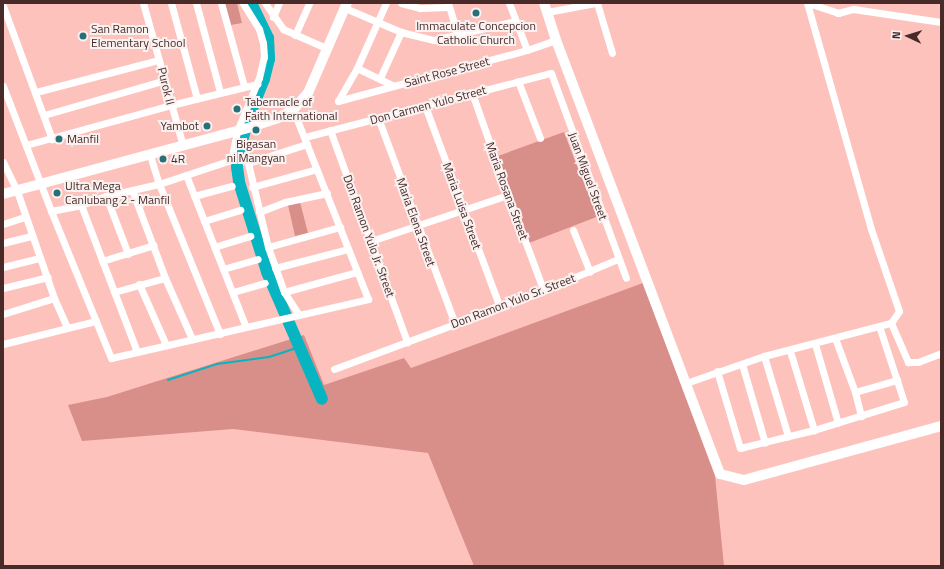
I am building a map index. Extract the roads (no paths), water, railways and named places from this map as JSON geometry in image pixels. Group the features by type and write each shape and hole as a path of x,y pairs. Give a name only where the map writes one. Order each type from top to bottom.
{"street":[{"name":"Purok II","path":"143,3 183,146"},
{"path":"171,3 197,99"},
{"path":"196,3 220,92"},
{"path":"221,3 244,86"},
{"path":"51,211 80,205 106,196 160,184 231,160 244,129 263,65 263,43 256,23 243,3"},
{"path":"265,3 273,17 283,29 326,48"},
{"path":"273,17 279,3"},
{"path":"295,35 309,3"},
{"path":"386,3 357,68 394,86"},
{"path":"402,3 420,8 448,5 458,35"},
{"path":"509,3 527,50"},
{"path":"612,53 596,3 546,8 556,40 720,474 744,480 941,426"},
{"path":"808,3 838,12 853,9 941,22"},
{"path":"686,383 764,356 790,351 891,323 899,311 871,229 808,3"},
{"path":"3,6 36,92 52,139"},
{"path":"3,194 244,129 293,110 308,93 326,48 346,6 377,22 401,32 434,40 515,21"},
{"path":"380,78 401,32"},
{"name":"Saint Rose Street","path":"357,68 338,101 527,50 556,40"},
{"path":"36,92 159,60"},
{"name":"Don Carmen Yulo Street","path":"252,187 248,163 306,141 330,130 552,73"},
{"name":"Juan Miguel Street","path":"552,73 626,278"},
{"path":"44,115 165,80"},
{"path":"518,81 540,138"},
{"path":"26,145 220,92 257,84"},
{"path":"3,86 42,183 51,211 111,358 368,299 293,110"},
{"name":"Maria Rosana Street","path":"472,93 543,289"},
{"name":"Maria Luisa Street","path":"425,106 499,305"},
{"name":"Maria Elena Street","path":"378,118 455,324"},
{"name":"Don Ramon Yulo Jr. Street","path":"330,130 407,342"},
{"path":"150,155 160,184 220,334"},
{"path":"3,162 17,191 39,258 48,277 54,298 67,328"},
{"path":"297,316 284,292 275,268 252,187 317,169"},
{"path":"186,175 246,327"},
{"path":"194,196 232,186"},
{"path":"132,190 154,245 165,278 192,339"},
{"path":"259,212 285,202 326,193"},
{"path":"371,241 508,195"},
{"path":"106,196 128,254"},
{"path":"80,205 137,352"},
{"path":"204,221 240,210"},
{"path":"3,224 25,217"},
{"path":"268,247 340,228"},
{"path":"573,230 590,272"},
{"path":"3,243 32,236"},
{"path":"214,247 250,236"},
{"path":"102,261 154,245"},
{"path":"275,268 348,249"},
{"path":"3,267 39,258"},
{"path":"223,269 258,259"},
{"name":"Don Ramon Yulo Sr. Street","path":"334,368 455,324 499,305 525,298 543,289 590,272 618,259"},
{"path":"284,292 357,272"},
{"path":"3,288 48,277"},
{"path":"114,292 165,278"},
{"path":"232,292 265,283"},
{"path":"139,284 166,345"},
{"path":"3,314 54,298"},
{"path":"3,344 96,321"},
{"path":"891,323 908,362 918,362 941,353"},
{"path":"717,371 740,448 814,430 904,402 879,326"},
{"path":"835,338 855,392 861,416"},
{"path":"815,344 838,423"},
{"path":"790,351 814,430"},
{"path":"764,356 788,436"},
{"path":"742,364 765,443"},
{"path":"855,392 897,380"}],"waterway":[{"path":"251,3 268,38 269,59 264,79 250,113 240,148 237,167 239,182 267,272 322,399"},
{"path":"168,380 217,364 269,357 300,347"}],"place":[{"name":"Immaculate Concepcion Catholic Church","path":"476,13"},
{"name":"San Ramon Elementary School","path":"83,36"},
{"name":"Tabernacle of Faith International","path":"237,109"},
{"name":"Yambot","path":"207,126"},
{"name":"Bigasan ni Mangyan","path":"256,130"},
{"name":"Manfil","path":"59,139"},
{"name":"4R","path":"163,159"},
{"name":"Ultra Mega Canlubang 2 - Manfil","path":"57,193"}]}
